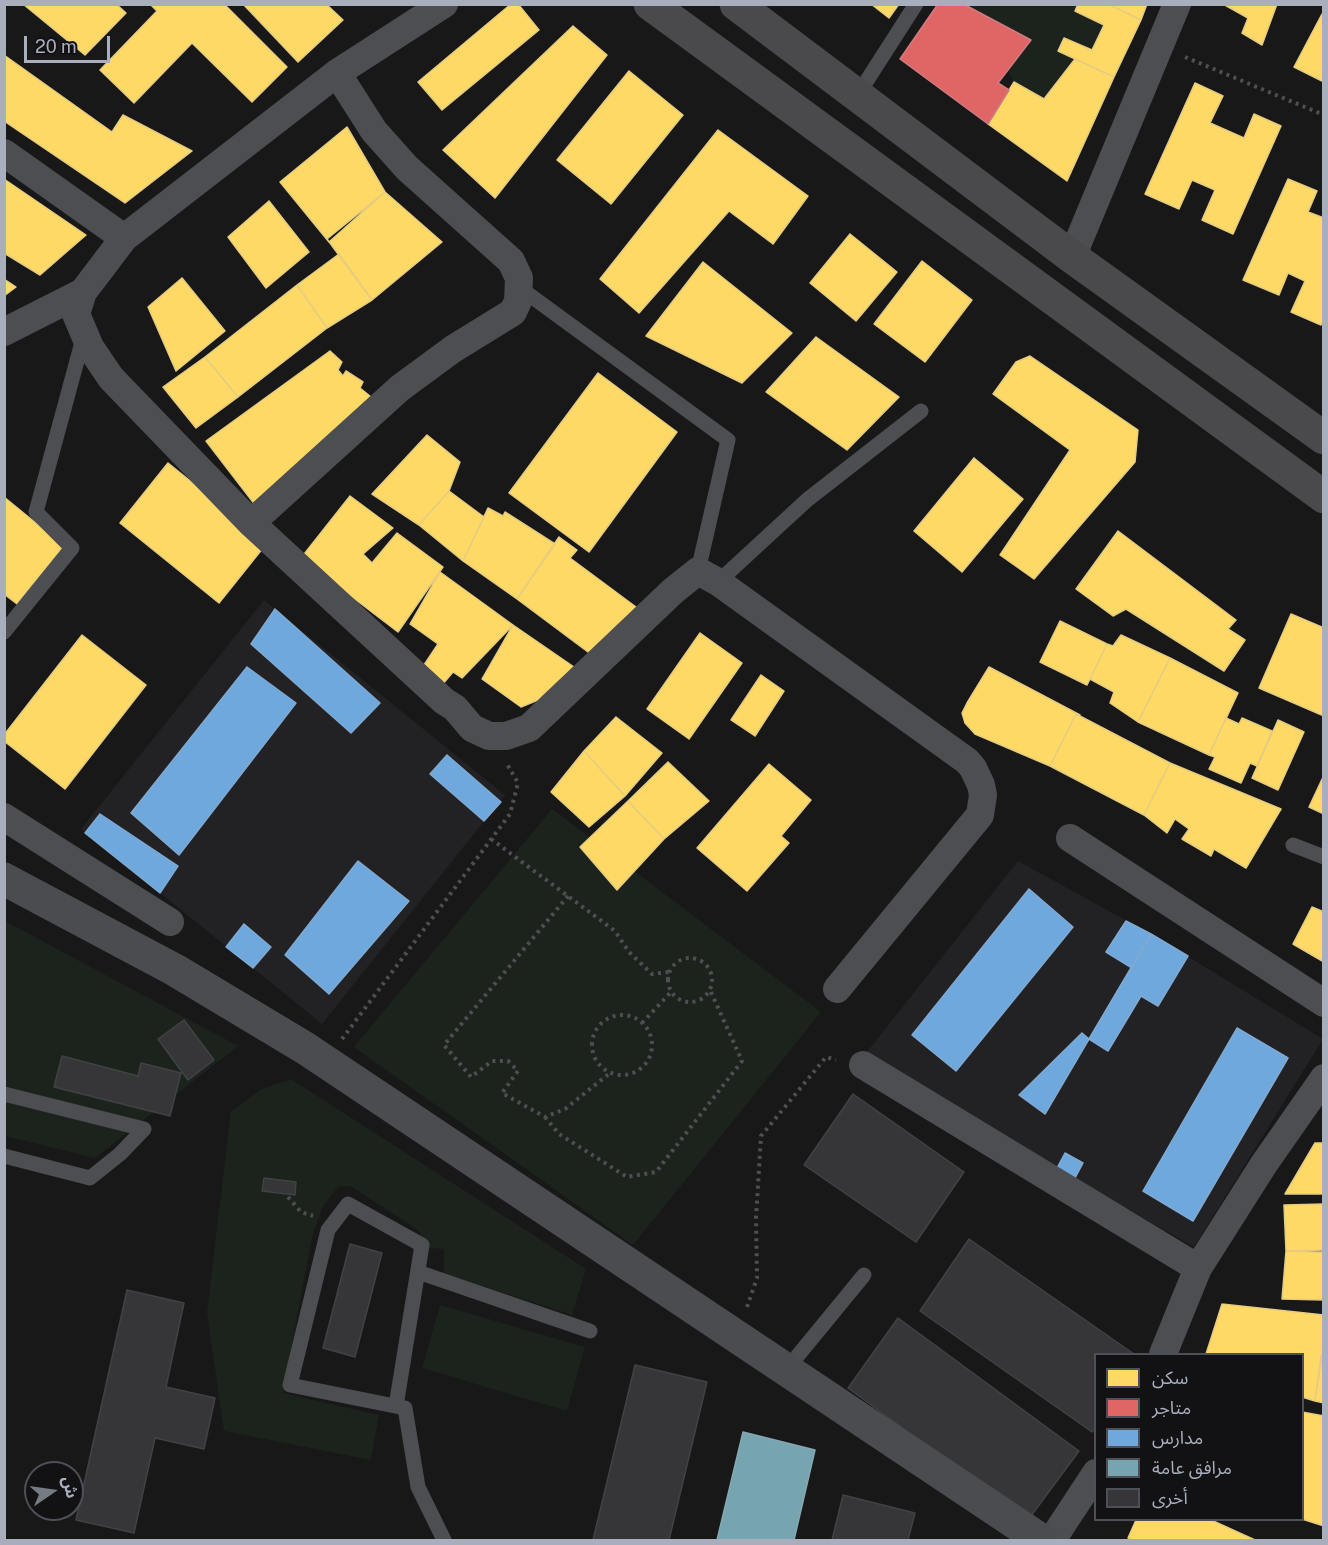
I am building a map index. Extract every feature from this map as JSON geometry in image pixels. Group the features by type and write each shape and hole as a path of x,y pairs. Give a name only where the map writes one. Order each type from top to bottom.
{"main road":[{"path":"650,4 1323,497"},
{"path":"736,4 1072,257 1323,438"},
{"path":"4,879 219,995 325,1062 1041,1540"}],"street":[{"path":"444,4 337,73 124,238 83,292 76,314 90,346 111,378 251,523 444,701 455,708 472,728 489,736 506,736 529,728 673,591 708,576 967,761 981,785 983,795 980,815 837,988"},
{"path":"1072,257 1177,4"},
{"path":"251,523 400,388 453,349 513,312 518,301 520,288 516,269 510,261 407,168 374,131 337,73"},
{"path":"4,153 124,238"},
{"path":"4,332 83,292"},
{"path":"4,818 170,922"},
{"path":"1070,838 1323,1003"},
{"path":"863,1065 1198,1268"},
{"path":"1163,1353 1198,1268 1264,1164 1323,1078"},
{"path":"1052,1540 1094,1475"}],"lane":[{"path":"857,96 916,4"},
{"path":"520,288 728,440 708,576"},
{"path":"4,632 72,548 36,512 84,334"},
{"path":"708,576 921,411"},
{"path":"1293,845 1323,857"},
{"path":"4,1094 144,1128 120,1154 90,1178 4,1155"},
{"path":"396,1406 422,1245 348,1204 328,1230 290,1385 405,1408 418,1487 444,1540"},
{"path":"418,1272 590,1331"},
{"path":"786,1370 864,1275"}],"path":[{"path":"1159,47 1323,115"},
{"path":"325,1062 510,814 518,783 489,736"},
{"path":"491,839 615,931 629,952 652,974 669,972"},
{"path":"568,896 444,1045 471,1077 492,1061 508,1061 518,1071 502,1093 545,1117 559,1134 627,1177 656,1172 742,1061 710,990"},
{"path":"685,958 699,959 710,969 713,983 702,1000 688,1003 681,1001 671,992 669,972 673,966 685,958"},
{"path":"642,1023 671,992"},
{"path":"623,1015 633,1017 642,1023 651,1039 649,1057 644,1065 637,1071 619,1075 610,1073 602,1067 595,1059 592,1038 603,1021 613,1016 623,1015"},
{"path":"744,1314 758,1278 756,1218 761,1136 826,1058 863,1065"},
{"path":"545,1117 565,1109 610,1073"},
{"path":"288,1197 301,1212 333,1223"}],"shaded area":[{"path":"969,4 1078,5 1075,11 1104,25 1092,50 1064,38 1058,51 1075,59 1044,99 1014,82 1008,71 1031,40 967,6"},
{"path":"264,600 505,795 322,1024 81,829"},
{"path":"552,809 821,1012 633,1245 354,1047"},
{"path":"1018,861 1151,934 1323,1039 1194,1247 863,1057"},
{"path":"5,921 238,1046 95,1158 5,1136"},
{"path":"291,1079 586,1269 572,1315 444,1273 444,1249 430,1248 418,1230 351,1186 338,1187 323,1206 312,1237 283,1393 379,1415 371,1460 224,1431 207,1312 231,1111 262,1089"},
{"path":"440,1305 585,1347 567,1411 422,1368"}],"building: سكن":[{"path":"23,4 116,4 126,13 85,55"},
{"path":"150,4 224,4 287,67 252,102 192,43 134,103 100,70 157,11"},
{"path":"243,4 326,4 343,20 298,62"},
{"path":"511,4 518,4 539,30 442,110 418,82"},
{"path":"871,4 899,4 889,18"},
{"path":"1078,4 1108,4 1141,20 1114,77 1058,51 1064,38 1092,50 1104,25 1075,11"},
{"path":"1108,4 1147,4 1141,20"},
{"path":"1223,4 1277,4 1262,45 1242,33 1248,18"},
{"path":"1322,14 1324,15 1324,82 1294,67"},
{"path":"573,26 607,55 495,198 443,150"},
{"path":"4,55 112,132 123,115 192,151 125,203 4,121"},
{"path":"1075,59 1114,77 1067,181 988,124 1014,82 1044,99"},
{"path":"629,71 683,115 611,204 557,160"},
{"path":"1195,83 1223,96 1210,123 1244,138 1254,114 1281,126 1233,234 1202,220 1215,190 1192,180 1179,209 1145,194"},
{"path":"347,127 385,192 329,242 280,182"},
{"path":"718,130 808,196 773,244 729,211 639,313 600,279"},
{"path":"4,179 86,235 40,275 4,253"},
{"path":"1288,179 1317,191 1308,212 1324,218 1324,319 1321,325 1291,312 1305,281 1288,273 1279,295 1243,280"},
{"path":"385,192 442,242 372,300 327,239"},
{"path":"269,201 309,252 266,288 228,237"},
{"path":"850,234 897,272 856,321 810,283"},
{"path":"339,254 372,300 327,328 297,285"},
{"path":"922,261 972,300 925,362 874,324"},
{"path":"703,262 792,333 742,383 646,336"},
{"path":"182,278 225,331 176,371 148,307"},
{"path":"4,279 16,287 4,296"},
{"path":"297,285 327,328 238,397 205,357"},
{"path":"816,337 899,397 847,450 766,392"},
{"path":"330,351 342,362 338,370 343,376 346,371 363,382 360,388 376,401 259,510 206,441"},
{"path":"1030,356 1138,430 1135,462 1034,579 1000,555 1070,450 993,394 1016,362"},
{"path":"205,357 238,397 196,428 163,387"},
{"path":"598,373 677,432 589,552 509,493"},
{"path":"427,435 460,462 449,491 419,525 372,494"},
{"path":"974,458 1023,499 962,572 914,531"},
{"path":"168,463 267,543 219,603 120,523"},
{"path":"449,491 484,517 463,561 419,525"},
{"path":"350,496 393,528 363,554 372,563 397,533 443,567 398,632 301,558"},
{"path":"4,497 64,546 17,604 4,594"},
{"path":"488,508 503,516 505,512 555,544 517,599 463,561"},
{"path":"1118,531 1236,620 1228,629 1245,640 1224,671 1126,609 1113,616 1076,589"},
{"path":"559,537 577,550 570,558 636,607 592,655 517,599"},
{"path":"440,572 513,625 462,678 453,672 442,685 422,668 438,644 410,624"},
{"path":"1291,614 1324,628 1324,716 1259,688"},
{"path":"1060,621 1107,644 1087,685 1040,662"},
{"path":"513,625 574,667 538,700 521,707 482,679"},
{"path":"700,633 742,663 689,739 647,709"},
{"path":"82,635 146,685 65,789 4,741 4,735"},
{"path":"1121,635 1170,658 1138,722 1110,703 1114,692 1090,679 1107,644 1113,646"},
{"path":"1170,658 1238,693 1209,755 1138,722"},
{"path":"989,667 1080,715 1076,714 1050,766 975,734 965,723 962,713"},
{"path":"761,675 784,691 755,736 731,720"},
{"path":"1076,714 1170,763 1144,815 1050,766"},
{"path":"616,717 662,753 625,796 584,751"},
{"path":"1226,718 1239,724 1242,718 1272,731 1257,766 1250,763 1241,783 1209,769 1215,757 1209,755"},
{"path":"1278,720 1304,732 1278,790 1252,778"},
{"path":"584,751 625,796 589,827 551,792"},
{"path":"668,762 709,801 664,839 628,801"},
{"path":"1170,763 1281,809 1246,868 1214,849 1211,856 1182,839 1189,829 1175,819 1167,833 1144,815"},
{"path":"769,764 811,800 781,836 789,843 747,891 697,848"},
{"path":"1324,775 1324,814 1309,807"},
{"path":"628,801 664,839 617,890 580,847"},
{"path":"1312,907 1324,912 1324,962 1293,944"},
{"path":"1315,1143 1324,1143 1324,1194 1285,1194"},
{"path":"1324,1204 1324,1250 1286,1251 1284,1205"},
{"path":"1286,1251 1324,1252 1324,1300 1282,1299"},
{"path":"1222,1304 1324,1315 1324,1343 1315,1401 1304,1398 1304,1353 1206,1353"},
{"path":"1321,1356 1324,1357 1324,1403 1315,1401"},
{"path":"1304,1412 1324,1416 1324,1526 1304,1520"},
{"path":"1136,1521 1213,1521 1255,1540 1134,1540 1128,1538"}],"building: متاجر":[{"path":"938,4 969,4 967,6 1031,40 998,83 1009,90 988,124 900,59"}],"building: مدارس":[{"path":"275,609 380,703 351,733 251,644"},
{"path":"247,667 296,703 179,855 131,813"},
{"path":"447,755 501,802 484,821 430,774"},
{"path":"100,814 178,866 160,893 85,833"},
{"path":"358,861 409,901 329,994 285,955"},
{"path":"1029,889 1073,927 956,1071 912,1035"},
{"path":"1126,921 1151,934 1132,968 1106,952"},
{"path":"244,924 271,947 253,968 226,947"},
{"path":"1151,934 1188,956 1158,1006 1141,996 1108,1051 1089,1039"},
{"path":"1237,1028 1288,1058 1193,1221 1143,1191"},
{"path":"1082,1033 1089,1039 1045,1114 1019,1095"},
{"path":"1065,1153 1083,1163 1075,1178 1057,1168"}],"building: مرافق عامة":[{"path":"743,1432 815,1450 794,1540 717,1540"}],"building: أخرى":[{"path":"184,1020 214,1060 188,1080 158,1039"},
{"path":"62,1056 138,1076 141,1063 181,1073 170,1116 54,1087"},
{"path":"853,1094 964,1172 916,1242 804,1165"},
{"path":"264,1178 296,1182 295,1195 262,1191"},
{"path":"969,1239 1133,1353 1094,1353 1094,1430 1092,1432 920,1311"},
{"path":"350,1244 382,1253 355,1357 323,1348"},
{"path":"127,1290 184,1303 166,1387 215,1398 204,1449 155,1438 134,1533 80,1521 84,1521 84,1484"},
{"path":"898,1318 1079,1451 1028,1520 848,1388"},
{"path":"635,1365 707,1382 669,1540 593,1540"},
{"path":"843,1495 915,1513 908,1540 832,1540"}]}
